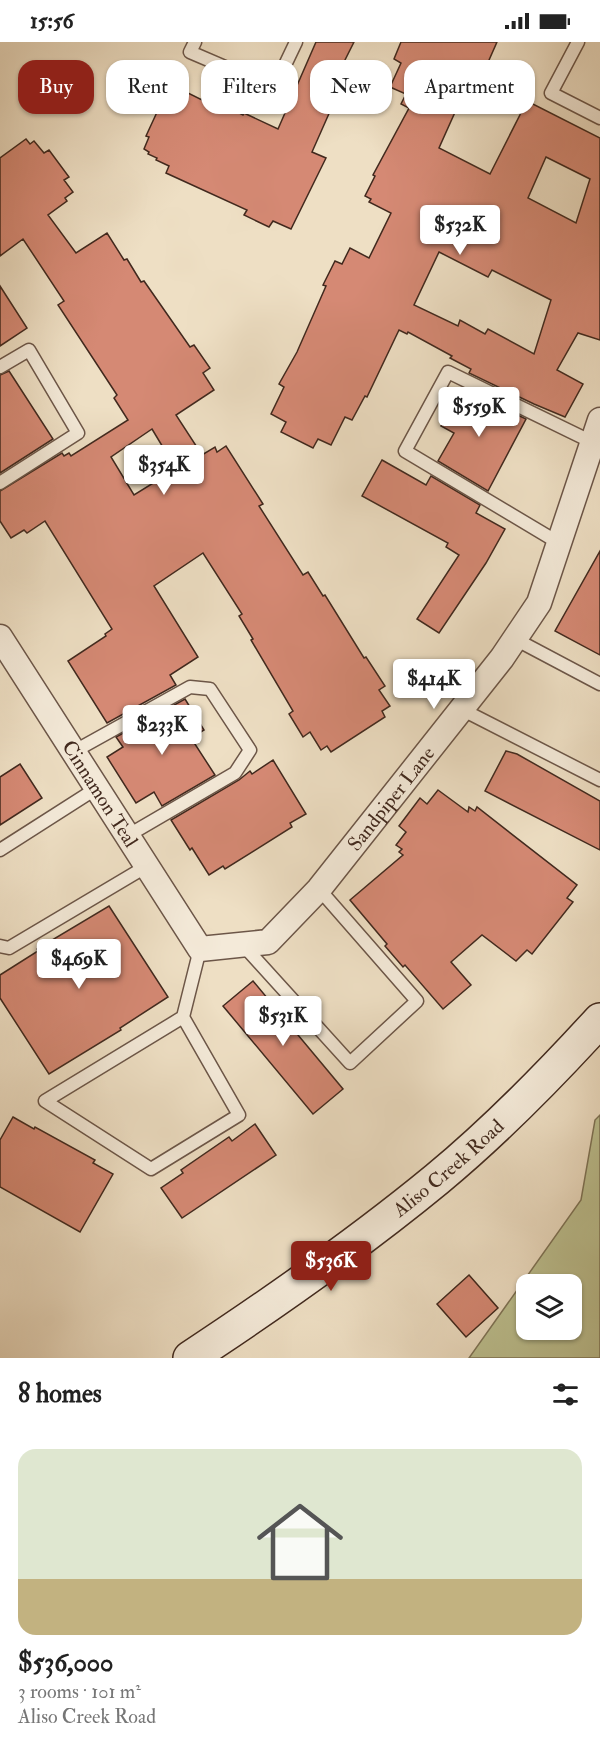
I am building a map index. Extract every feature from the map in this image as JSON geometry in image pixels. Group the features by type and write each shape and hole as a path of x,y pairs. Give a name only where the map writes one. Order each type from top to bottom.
{"main road":[{"name":"Aliso Creek Road","path":"190,1358 248,1320 348,1248 437,1178 519,1105 600,1020"}],"street":[{"name":"Sandpiper Lane","path":"200,949 268,942 319,889 502,658 538,603 596,431"},
{"name":"Cinnamon Teal","path":"0,637 200,949"}],"lane":[{"path":"195,42 190,52 274,88 296,42"},
{"path":"578,42 551,93 600,118"},
{"path":"0,367 29,350 78,433 0,483"},
{"path":"559,543 405,451 448,372 596,431"},
{"path":"514,639 600,684"},
{"path":"74,752 190,687 210,689 250,750 235,773 127,836"},
{"path":"461,709 600,780"},
{"path":"0,850 97,788"},
{"path":"0,946 9,948 147,866"},
{"path":"243,944 350,1063 417,1000 319,889"},
{"path":"183,1017 45,1101 151,1169 239,1115 183,1017 200,949"}],"green space":[{"path":"600,1115 600,1358 469,1358 516,1292 516,1340 582,1340 582,1274 529,1274 581,1200 595,1120"}],"building":[{"path":"316,42 354,42 345,60 310,60 310,114 329,114 312,152 326,158 291,229 273,221 269,227 244,215 247,210 166,173 169,166 156,160 157,158 148,154 149,152 144,149 149,137 146,136 156,114 189,114 189,94 201,100 201,114 246,114 278,129 285,114 298,114 298,83"},
{"path":"401,42 497,42 489,60 404,60 404,93 392,88 401,63 394,59"},
{"path":"535,105 600,138 600,340 578,333 557,370 583,384 565,417 469,373 471,369 450,358 452,356 408,332 407,334 399,330 367,397 365,396 352,420 345,417 331,445 318,439 313,448 281,432 286,422 271,414 284,387 279,384 297,352 326,286 323,285 335,261 342,264 350,248 369,258 391,213 369,202 371,199 365,196 375,176 373,175 406,114 454,114 439,148 490,174 520,114 535,114","holes":["546,157 590,179 576,223 528,198","439,252 488,277 492,270 551,300 534,354 488,329 485,334 460,320 458,326 414,305"]},
{"path":"26,139 30,144 34,141 44,153 49,150 69,177 64,180 73,192 65,198 67,201 48,215 76,253 107,233 124,260 127,259 141,282 144,281 190,347 194,345 210,368 203,373 214,390 176,415 202,455 215,447 217,452 226,446 263,504 259,506 303,575 308,572 323,596 325,595 364,658 366,657 385,686 379,690 390,706 382,711 385,717 331,752 327,746 321,750 310,732 303,737 289,714 293,711 239,616 242,614 203,553 154,586 198,657 170,675 176,685 107,723 68,661 106,636 105,634 112,629 45,521 27,533 24,530 11,538 0,521 0,491 62,453 64,456 69,453 71,456 128,420 114,398 117,395 58,305 64,301 23,239 0,256 0,158","holes":["152,429 176,469 134,495 111,457"]},
{"path":"0,286 27,328 0,346"},
{"path":"9,371 53,439 0,473 0,375"},
{"path":"461,388 526,419 488,491 438,461 454,433 441,426"},
{"path":"382,460 426,485 431,476 480,505 476,513 505,529 486,563 439,633 417,619 459,555 446,547 448,543 362,496"},
{"path":"600,551 600,655 555,631"},
{"path":"185,699 204,730 191,738 215,775 162,806 154,792 136,803 107,757 123,747 116,737"},
{"path":"506,751 517,754 600,801 600,850 485,791"},
{"path":"273,760 306,814 290,823 292,827 225,869 223,866 209,875 171,820 239,780 250,771 252,774"},
{"path":"20,764 42,798 0,825 0,777"},
{"path":"438,790 468,812 469,807 475,811 477,807 577,885 567,898 573,902 532,954 527,950 516,961 482,935 451,962 471,985 443,1009 405,965 403,967 385,946 387,944 350,900 403,855 399,852 402,849 396,845 406,832 399,826 420,798 427,804"},
{"path":"109,906 168,997 120,1028 121,1030 49,1074 0,998 0,975 38,951 37,949"},
{"path":"253,981 343,1089 313,1114 223,1006"},
{"path":"13,1117 95,1160 93,1163 113,1174 80,1232 0,1187 0,1140"},
{"path":"255,1124 276,1155 182,1218 161,1188 183,1173 181,1170 229,1137 232,1141"},
{"path":"469,1275 498,1308 466,1337 437,1304"}]}
